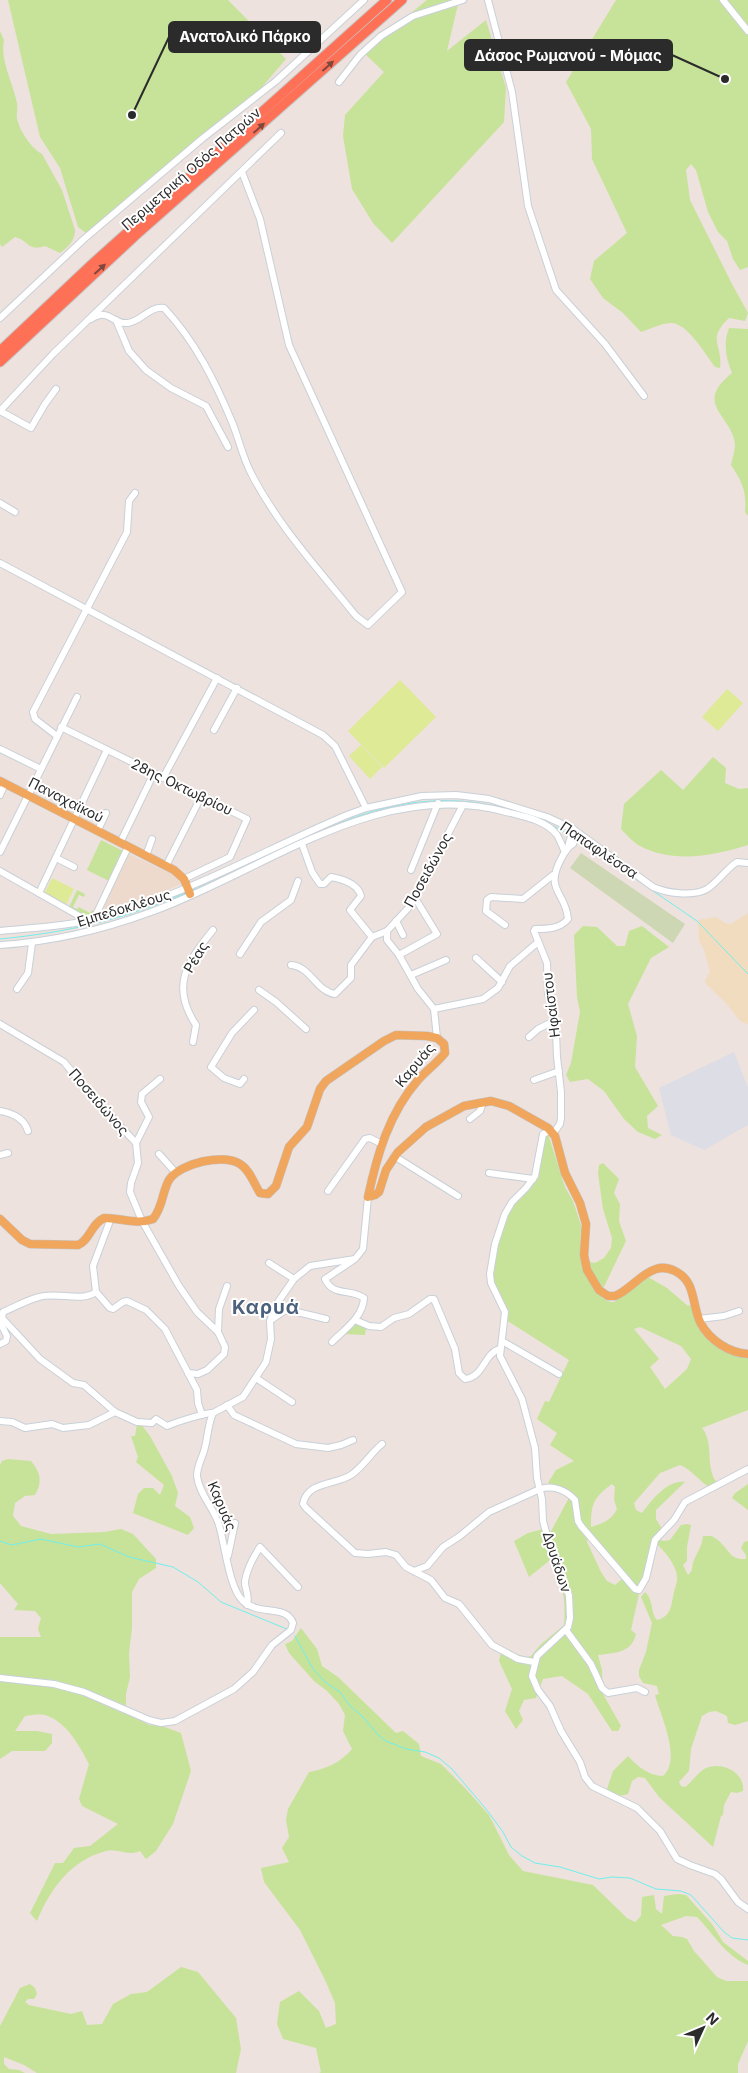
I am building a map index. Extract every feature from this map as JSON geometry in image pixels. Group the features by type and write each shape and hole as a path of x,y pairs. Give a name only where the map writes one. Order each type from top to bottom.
{"highway":[{"name":"Περιμετρική Οδός Πατρών","path":"0,352 99,258 387,0"},
{"name":"Περιμετρική Οδός Πατρών","path":"0,362 135,236 402,0"}],"main road":[{"name":"Παναχαϊκού","path":"1,788 27,797 177,871 184,879"},
{"name":"Παναχαϊκού","path":"74,820 98,830 124,845"},
{"path":"184,879 188,891"},
{"name":"Καρυάς","path":"176,1173 194,1163 225,1161 239,1163 260,1193 268,1194 276,1186 289,1147 307,1127 324,1084 384,1041 396,1035 437,1038 444,1044 445,1053 418,1080 397,1108 382,1144 368,1197"},
{"path":"368,1197 379,1192 386,1170 394,1156 408,1141 426,1127 457,1109 483,1102 496,1102 509,1106 550,1131 556,1138 566,1177 582,1210 586,1227 585,1263 596,1287 606,1296 614,1296 653,1270 660,1268 670,1269 683,1276 690,1285 699,1319 706,1331 733,1351 748,1354"},
{"path":"0,1219 26,1243 44,1246 81,1244 100,1220 111,1218 124,1222 151,1220 155,1217 169,1180 176,1173"}],"street":[{"path":"0,318 78,244 184,154 276,81 364,0"},
{"path":"339,82 360,55 381,36 413,16 463,0"},
{"path":"488,0 512,92 528,206 556,290 605,344 644,396"},
{"path":"722,0 748,31"},
{"path":"56,389 30,428 0,411 53,354 281,132"},
{"path":"91,318 102,314 126,323 152,309 164,308 178,323 207,368 232,422 251,474 272,510 356,616 368,625 402,592 289,345 260,220 242,172"},
{"path":"116,320 129,351 146,370 171,388 206,406 228,447"},
{"path":"57,736 35,719 33,712 126,532 129,501 134,493"},
{"path":"0,504 15,512"},
{"path":"0,563 314,730 335,746 366,808"},
{"path":"163,778 217,678"},
{"path":"214,730 237,688"},
{"path":"0,852 77,697"},
{"name":"28ης Οκτωβρίου","path":"61,727 247,819 230,857 184,879"},
{"path":"0,749 40,769"},
{"path":"39,893 107,750"},
{"path":"0,871 91,920 154,773"},
{"name":"Παπαφλέσσα","path":"188,891 322,825 366,808 422,796 456,795 490,799 547,817 570,840 653,887 666,892 702,891 708,888 731,866 742,862 748,863"},
{"path":"166,866 187,821 201,797"},
{"path":"411,870 438,803"},
{"path":"0,945 32,943 75,935 152,912 364,817 411,806 438,803 498,810 528,818 551,828 557,835 570,840 553,875 523,899 491,897 487,900 486,910 505,925"},
{"name":"Ποσειδώνος","path":"387,931 415,898 463,805"},
{"path":"98,830 106,813"},
{"path":"146,856 152,839"},
{"path":"302,844 312,872 320,884 324,884 328,878 333,878 358,888 361,896 350,910 372,937"},
{"path":"56,858 74,867"},
{"path":"434,1009 478,1001 498,988 510,966 537,943 535,929 556,927 562,925 568,919 554,885 553,875"},
{"path":"240,954 261,922 291,899 298,881"},
{"name":"Εμπεδοκλέους","path":"0,931 60,926 91,920 188,891"},
{"path":"399,955 437,934 415,898"},
{"path":"396,921 403,935"},
{"name":"Ρέας","path":"193,1042 196,1025 190,1017 184,1002 184,973 193,956 213,930"},
{"path":"291,964 301,968 328,992 335,994 351,978 351,965 372,937 387,931 387,940 434,1009 437,1038"},
{"path":"17,989 28,973 32,943"},
{"name":"Ηφαίστου","path":"537,943 547,963 548,993 554,1021 561,1092 561,1122 555,1131 550,1131"},
{"path":"476,958 502,982"},
{"path":"411,975 446,960"},
{"path":"259,990 306,1029"},
{"path":"244,1079 240,1084 224,1078 211,1067 232,1033 254,1010"},
{"path":"529,1037 538,1029 554,1021"},
{"name":"Ποσειδώνος","path":"0,1024 64,1062 92,1096 136,1143 138,1164 131,1183 130,1192 147,1233 197,1312 218,1332"},
{"path":"534,1080 559,1070"},
{"path":"136,1143 149,1117 141,1102 142,1094 160,1080"},
{"path":"470,1119 480,1111 483,1102"},
{"path":"0,1110 12,1113 27,1126 28,1131"},
{"path":"355,1320 369,1326 381,1328 394,1318 409,1314 430,1299 434,1299 454,1346 459,1373 463,1378 470,1378 476,1375 494,1352 500,1349 502,1341 505,1312 491,1283 491,1268 505,1214 512,1202 533,1179 537,1168 543,1134 550,1131"},
{"path":"328,1191 365,1139 370,1138 382,1144"},
{"path":"0,1155 8,1153"},
{"path":"159,1154 176,1173"},
{"path":"394,1156 458,1196"},
{"path":"489,1173 533,1179"},
{"name":"Καρυάς","path":"355,1259 364,1249 368,1197"},
{"path":"111,1218 93,1266 96,1292 110,1308 128,1301 148,1312 165,1329 197,1390 198,1403 202,1415"},
{"path":"2,1318 40,1359 73,1383 84,1385 115,1412 137,1422 152,1423 156,1419 166,1426 213,1413 237,1402 243,1397 266,1362 271,1339 270,1321 276,1305 294,1279 310,1266 355,1259"},
{"path":"332,1342 355,1320 363,1307 364,1298 356,1292 339,1292 326,1283 325,1279 337,1269 355,1259"},
{"path":"269,1263 294,1279"},
{"path":"188,1373 198,1374 205,1371 224,1354 224,1345 218,1332 219,1309 227,1286"},
{"path":"0,1344 6,1341 7,1336 0,1322 3,1312 40,1296 55,1295 89,1298 96,1292"},
{"path":"270,1321 284,1311 289,1310 326,1320"},
{"path":"699,1319 724,1316 739,1311"},
{"path":"502,1341 560,1374"},
{"name":"Δρυάδων","path":"500,1349 501,1358 522,1399 534,1448 545,1528 554,1561 568,1595 570,1618 566,1630"},
{"path":"256,1378 292,1402"},
{"path":"227,1405 234,1415 296,1444 328,1448 353,1440"},
{"path":"0,1421 12,1422 25,1428 52,1424 63,1428 89,1425 115,1412"},
{"name":"Καρυάς","path":"213,1413 205,1448 199,1464 198,1477 202,1491 217,1520 235,1591 248,1605"},
{"path":"382,1444 354,1474 343,1480 329,1482 314,1488 304,1497 303,1504 355,1553 391,1552 406,1567 432,1580 445,1598 460,1604 473,1619 485,1638 496,1648 518,1659 534,1662"},
{"path":"414,1571 427,1566 443,1547 500,1505 540,1489 555,1488 574,1498 581,1526 635,1589 639,1590 646,1578 655,1540 674,1520 685,1502 748,1469"},
{"path":"227,1556 235,1523"},
{"path":"0,1678 54,1684 84,1692 149,1720 161,1722 175,1721 234,1689 253,1672 272,1645 292,1629 292,1619 284,1612 261,1610 248,1605 249,1596 245,1582 254,1556 260,1547 298,1587"},
{"path":"645,1692 637,1688 608,1693 602,1688 590,1664 566,1630 541,1651 534,1662 533,1679 550,1706 561,1732 580,1762 592,1786 637,1808 660,1831 677,1859 715,1874 738,1902 748,1909"}],"shaded area":[{"path":"129,854 178,877 181,884 153,896 107,910 104,908"},
{"path":"734,1052 748,1088 748,1125 704,1150 671,1135 659,1088"}],"green space":[{"path":"8,0 228,0 286,59 256,94 150,178 86,233 78,227 60,168 40,137"},
{"path":"427,0 459,0 447,51 486,20 506,88 504,122 392,243 373,223 352,189 343,136 345,115 384,72 363,52"},
{"path":"616,0 748,0 748,267 740,270 733,259 727,241 718,232 708,212 696,170 691,164 686,170 690,200 748,313 745,321 729,318 718,332 717,342 720,368 715,367 690,334 678,325 672,323 664,324 641,332 623,313 603,298 590,279 594,261 627,233 592,159 591,129 566,82"},
{"path":"0,31 4,40 5,64 17,103 18,124 30,143 42,154 62,190 75,230 72,241 60,253 45,246 31,247 20,238 15,237 2,247 0,244"},
{"path":"729,328 748,329 748,516 745,512 743,487 731,465 735,450 733,435 715,402 715,394 721,384 732,373 726,351"},
{"path":"400,680 436,717 384,768 348,731"},
{"path":"727,689 743,703 718,731 702,717"},
{"path":"361,745 382,767 370,779 349,756"},
{"path":"713,757 726,768 725,783 739,789 748,788 748,845 707,855 665,855 638,845 621,829 624,804 661,770 683,790"},
{"path":"101,840 123,851 109,881 87,870"},
{"path":"581,853 685,924 673,943 570,868"},
{"path":"52,878 74,889 66,905 44,894"},
{"path":"77,890 85,894 84,897 79,895 73,907 77,909 79,907 90,913 92,910 94,911 89,917 69,907"},
{"path":"583,926 597,927 617,946 625,946 629,931 642,926 669,947 651,958 628,1004 637,1036 635,1067 658,1106 647,1116 648,1128 662,1135 655,1139 638,1132 624,1119 604,1091 588,1079 570,1082 566,1075 571,1063 580,1012 577,997 574,935"},
{"path":"548,1134 565,1187 573,1201 581,1225 580,1260 595,1263 604,1258 611,1248 612,1238 603,1209 598,1173 599,1165 603,1163 619,1179 614,1193 620,1204 619,1221 626,1241 600,1295 610,1302 614,1302 648,1277 667,1288 688,1306 692,1304 698,1324 711,1338 748,1355 748,1410 702,1428 708,1441 711,1469 717,1483 709,1487 680,1465 660,1473 634,1503 636,1510 642,1513 655,1497 666,1488 678,1482 685,1482 656,1510 656,1519 662,1529 639,1587 635,1586 588,1536 587,1542 607,1581 615,1585 622,1579 639,1594 631,1630 636,1634 631,1645 622,1651 598,1655 602,1670 603,1694 621,1726 618,1731 612,1731 588,1694 562,1676 543,1679 536,1698 524,1700 519,1711 523,1720 516,1729 505,1711 512,1689 499,1661 501,1652 508,1651 526,1657 531,1656 540,1645 564,1625 563,1592 549,1561 529,1577 514,1541 528,1533 543,1529 549,1535 571,1494 548,1483 556,1470 574,1461 550,1445 557,1433 537,1419 545,1401 549,1402 569,1360 506,1320 494,1288 491,1268 505,1219 510,1209 529,1187 545,1137","holes":["640,1327 681,1346 691,1359 687,1369 665,1389 650,1367 659,1359 634,1329","612,1484 615,1487 614,1500 617,1509 609,1519 591,1527 594,1502"]},
{"path":"354,1322 366,1328 365,1335 343,1334"},
{"path":"137,1424 141,1424 150,1436 172,1476 178,1493 175,1506 190,1517 194,1528 188,1535 133,1513 138,1494 144,1488 153,1488 160,1495 164,1485 136,1462 138,1457 131,1436 135,1436"},
{"path":"8,1459 31,1461 37,1469 40,1481 35,1495 25,1496 15,1503 13,1516 21,1526 51,1534 104,1532 121,1529 133,1534 156,1559 156,1568 139,1579 132,1592 132,1628 129,1653 130,1677 126,1694 126,1713 149,1725 162,1726 181,1733 191,1771 173,1824 156,1851 146,1859 140,1851 127,1853 111,1850 82,1861 63,1877 55,1887 37,1921 30,1913 55,1863 63,1863 74,1848 90,1846 118,1824 82,1806 79,1799 89,1764 72,1735 53,1718 45,1715 25,1716 15,1731 37,1731 52,1734 52,1743 45,1751 12,1751 0,1759 0,1637 41,1637 38,1629 41,1618 35,1611 14,1610 18,1604 0,1583 0,1465 2,1461"},
{"path":"748,1484 748,1510 732,1498 734,1494"},
{"path":"681,1525 691,1525 687,1547 687,1561 683,1565 688,1575 692,1570 693,1562 701,1546 703,1536 712,1536 731,1555 741,1559 746,1559 746,1555 741,1548 744,1542 748,1541 748,1721 735,1725 728,1723 727,1716 716,1711 702,1716 691,1749 689,1771 679,1782 681,1786 685,1787 703,1770 712,1766 725,1767 740,1778 743,1784 743,1791 731,1792 724,1805 723,1815 721,1816 713,1847 659,1797 645,1778 638,1777 632,1781 628,1794 617,1795 607,1789 613,1771 628,1756 639,1767 658,1776 663,1776 668,1769 671,1759 670,1749 655,1695 659,1694 657,1686 643,1683 639,1676 652,1623 641,1597 645,1592 648,1595 657,1620 666,1616 671,1606 677,1576 672,1562 656,1543 657,1538 663,1541 670,1540"},
{"path":"301,1628 317,1649 322,1666 338,1677 396,1733 403,1731 419,1744 421,1756 441,1764 465,1788 489,1815 509,1855 523,1871 593,1885 627,1918 635,1922 641,1916 642,1897 654,1895 656,1909 662,1914 664,1896 686,1895 712,1924 723,1942 748,1961 748,1965 732,1956 697,1917 686,1916 661,1925 673,1936 687,1939 694,1951 717,1977 726,1981 748,1981 748,2041 738,2064 738,2073 319,2073 321,2072 316,2048 283,2039 277,2024 280,2002 299,1991 319,2011 326,2028 336,2024 335,2003 300,1930 264,1882 261,1868 289,1862 282,1848 289,1837 286,1820 288,1809 309,1772 332,1765 352,1749 343,1731 345,1715 339,1704 314,1681 289,1653 285,1644 292,1641"},
{"path":"181,1967 198,1972 236,2018 241,2049 236,2073 37,2073 24,2065 4,2057 4,2064 9,2069 25,2073 0,2073 0,2026 20,1988 30,1984 35,1988 37,1994 34,1999 28,1999 25,2002 29,2005 71,2014 82,2011 87,2025 102,2024 113,2004 131,1994 147,1992"}],"sand":[{"path":"748,913 747,1024 740,1021 725,1002 706,984 705,980 710,972 699,940 698,920 716,917 725,923 731,924"}],"waterway":[{"path":"331,827 373,811 417,802 462,801 507,809"},
{"path":"551,825 569,834"},
{"path":"573,836 697,921 748,974"},
{"path":"192,891 243,868"},
{"path":"0,939 49,933 95,924 139,911 186,893"},
{"path":"0,1541 12,1545 41,1539 78,1547 100,1544 129,1557 173,1567 198,1582 221,1602 289,1630"},
{"path":"295,1636 313,1669 325,1682 340,1692 350,1706 363,1717 378,1735 386,1741 406,1749 425,1752 439,1758 452,1769 486,1809 503,1832 511,1847 522,1856 535,1863 560,1867 599,1879 612,1877 630,1878 656,1889 681,1891 691,1895 724,1932 732,1938 748,1940"}],"place":[{"name":"Δάσος Ρωμανού - Μόμας","path":"725,79"},
{"name":"Ανατολικό Πάρκο","path":"132,115"}],"district":[{"name":"Καρυά","path":"266,1307"}]}
